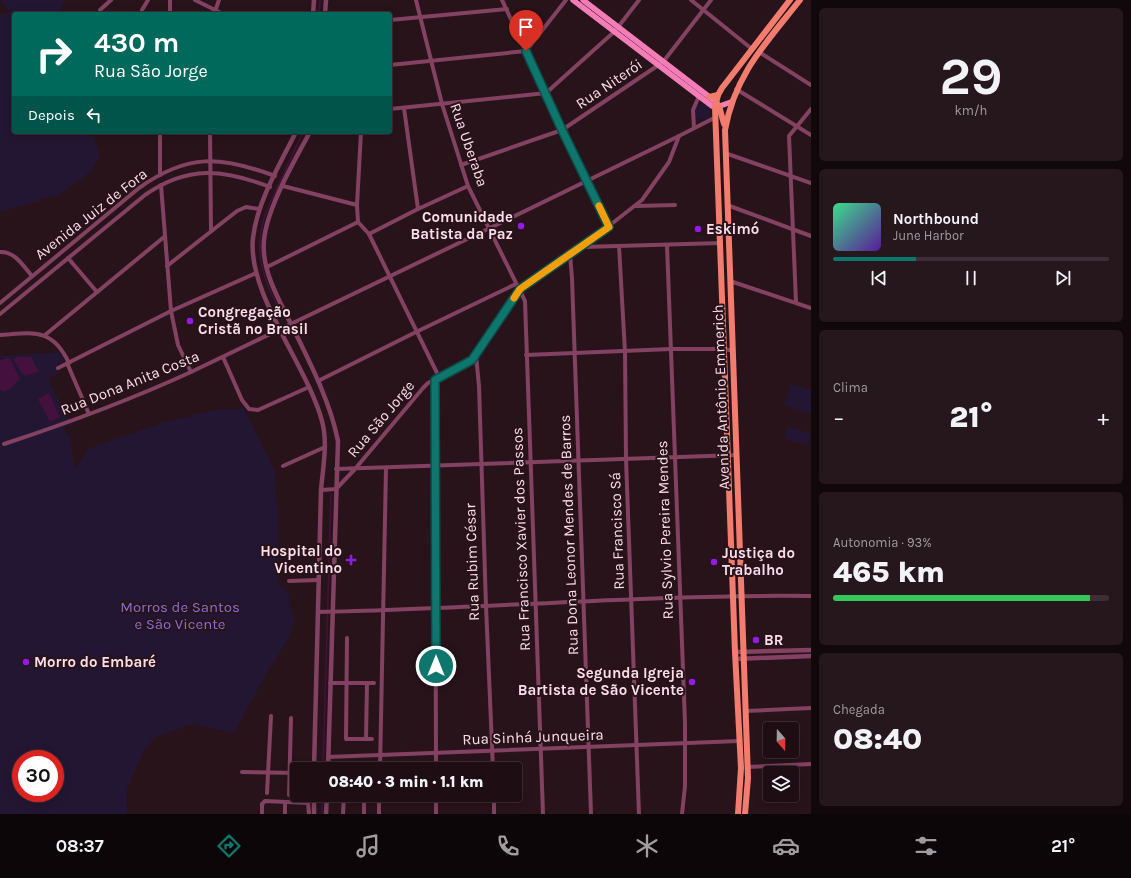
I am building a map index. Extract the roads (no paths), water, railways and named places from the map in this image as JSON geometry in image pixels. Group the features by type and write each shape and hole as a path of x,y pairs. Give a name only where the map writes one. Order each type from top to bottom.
{"main road":[{"path":"573,0 616,29"},
{"path":"583,0 616,29 707,99 717,105 731,102"},
{"path":"725,130 722,115 717,105 718,95 790,0"},
{"name":"Avenida Antônio Emmerich","path":"745,814 748,792 744,651 725,130 731,102 745,72 800,0"},
{"path":"661,64 699,96 707,99 718,95"},
{"name":"Avenida Antônio Emmerich","path":"717,105 716,117 735,655 741,784 738,814"},
{"path":"716,117 722,115"},
{"path":"726,394 735,394"}],"street":[{"path":"100,10 111,0"},
{"path":"142,10 148,0"},
{"path":"170,0 170,12"},
{"path":"195,0 214,12 218,0"},
{"path":"313,12 314,0"},
{"path":"325,12 326,0"},
{"name":"Rua Uberaba","path":"416,0 442,104 468,186 488,229 520,289"},
{"path":"502,0 609,227"},
{"path":"392,65 526,51 566,0"},
{"path":"392,109 546,93 616,29 639,0"},
{"path":"691,0 752,49"},
{"name":"Rua Niterói","path":"461,165 562,130 661,64 711,0"},
{"path":"392,20 507,9"},
{"path":"759,52 811,85"},
{"path":"736,89 811,135"},
{"path":"694,128 693,110 699,96"},
{"path":"404,108 418,209"},
{"path":"796,302 792,230 792,177 789,136 811,109"},
{"name":"Rua Dona Anita Costa","path":"4,444 89,414 191,372 587,181 716,117"},
{"path":"160,134 160,175"},
{"path":"210,134 209,173 211,231"},
{"path":"295,134 259,208 253,240 256,273 309,387 321,420 325,447 322,490 319,580 320,612 314,762"},
{"path":"309,134 283,186 265,233 264,242 267,267 278,297 290,325 318,381 335,428 338,441 330,612 328,762"},
{"path":"361,134 357,205 358,222 369,234 437,378 434,466 436,762"},
{"name":"Rua São Jorge","path":"335,489 355,469 415,396 428,383 472,360 520,289 582,247 636,206 647,194 668,162 675,150 679,136"},
{"path":"726,152 811,183"},
{"name":"Avenida Juiz de Fora","path":"0,303 139,188 160,175 185,165 210,161 237,163 275,176"},
{"name":"Avenida Juiz de Fora","path":"0,314 145,195 161,185 190,175 209,173 249,179 270,188"},
{"path":"161,185 171,311 178,345 191,372"},
{"path":"283,186 357,205"},
{"path":"369,234 468,186"},
{"path":"636,206 675,204"},
{"path":"727,205 811,236"},
{"path":"167,266 237,211 246,207 259,208"},
{"path":"267,267 358,222"},
{"path":"45,335 164,236"},
{"path":"582,247 721,243"},
{"name":"Rua Sylvio Pereira Mendes","path":"667,245 685,743 685,786 682,814"},
{"name":"Rua Francisco Sá","path":"619,246 624,352 626,459 639,814"},
{"path":"0,252 8,252 13,255 32,276"},
{"name":"Rua Dona Leonor Mendes de Barros","path":"570,255 591,814"},
{"path":"68,258 96,292"},
{"path":"58,368 171,311 256,273"},
{"path":"730,280 811,308"},
{"path":"318,381 516,284"},
{"name":"Rua Francisco Xavier dos Passos","path":"520,289 525,301 542,749 543,814"},
{"path":"0,335 40,333 45,335 61,348 89,414"},
{"path":"526,355 671,349 725,349 733,351"},
{"name":"Rua Rubim César","path":"476,355 479,386 493,762"},
{"path":"223,357 242,400 249,409 258,410 309,387"},
{"path":"283,466 325,447"},
{"path":"336,469 737,455"},
{"path":"380,762 385,612 386,468"},
{"path":"322,490 335,489"},
{"path":"288,581 319,580"},
{"path":"320,612 385,612 436,608 742,595 811,596"},
{"path":"346,638 346,739 372,739"},
{"path":"735,655 744,651 811,650"},
{"path":"735,655 744,658 811,656"},
{"path":"330,683 374,683"},
{"path":"366,739 367,683"},
{"path":"745,712 811,708"},
{"path":"267,793 271,716"},
{"path":"290,762 291,718"},
{"name":"Rua Sinhá Junqueira","path":"328,757 739,741"},
{"path":"747,767 811,764"},
{"path":"242,772 290,772 289,795"},
{"path":"262,814 263,802 308,803 309,814"},
{"path":"285,802 285,814"},
{"path":"314,802 314,814"},
{"path":"326,814 327,802"},
{"path":"343,814 344,802"},
{"path":"364,802 364,814"},
{"path":"379,802 379,814"},
{"path":"436,802 436,814"},
{"path":"494,802 494,814"}],"waterway":[{"path":"319,12 320,0"},
{"path":"283,319 262,267 260,241 266,212 302,134"},
{"path":"323,762 331,494"},
{"path":"322,802 322,814"}],"place":[{"name":"Comunidade Batista da Paz","path":"521,226"},
{"name":"Eskimó","path":"698,229"},
{"name":"Congregação Cristã no Brasil","path":"190,321"},
{"name":"Hospital do Vicentino","path":"351,560"},
{"name":"Justiça do Trabalho","path":"714,562"},
{"name":"BR","path":"756,640"},
{"name":"Morro do Embaré","path":"26,662"},
{"name":"Segunda Igreja Bartista de São Vicente","path":"692,682"}],"park label":[{"name":"Morros de Santos e São Vicente","path":"180,616"}]}
